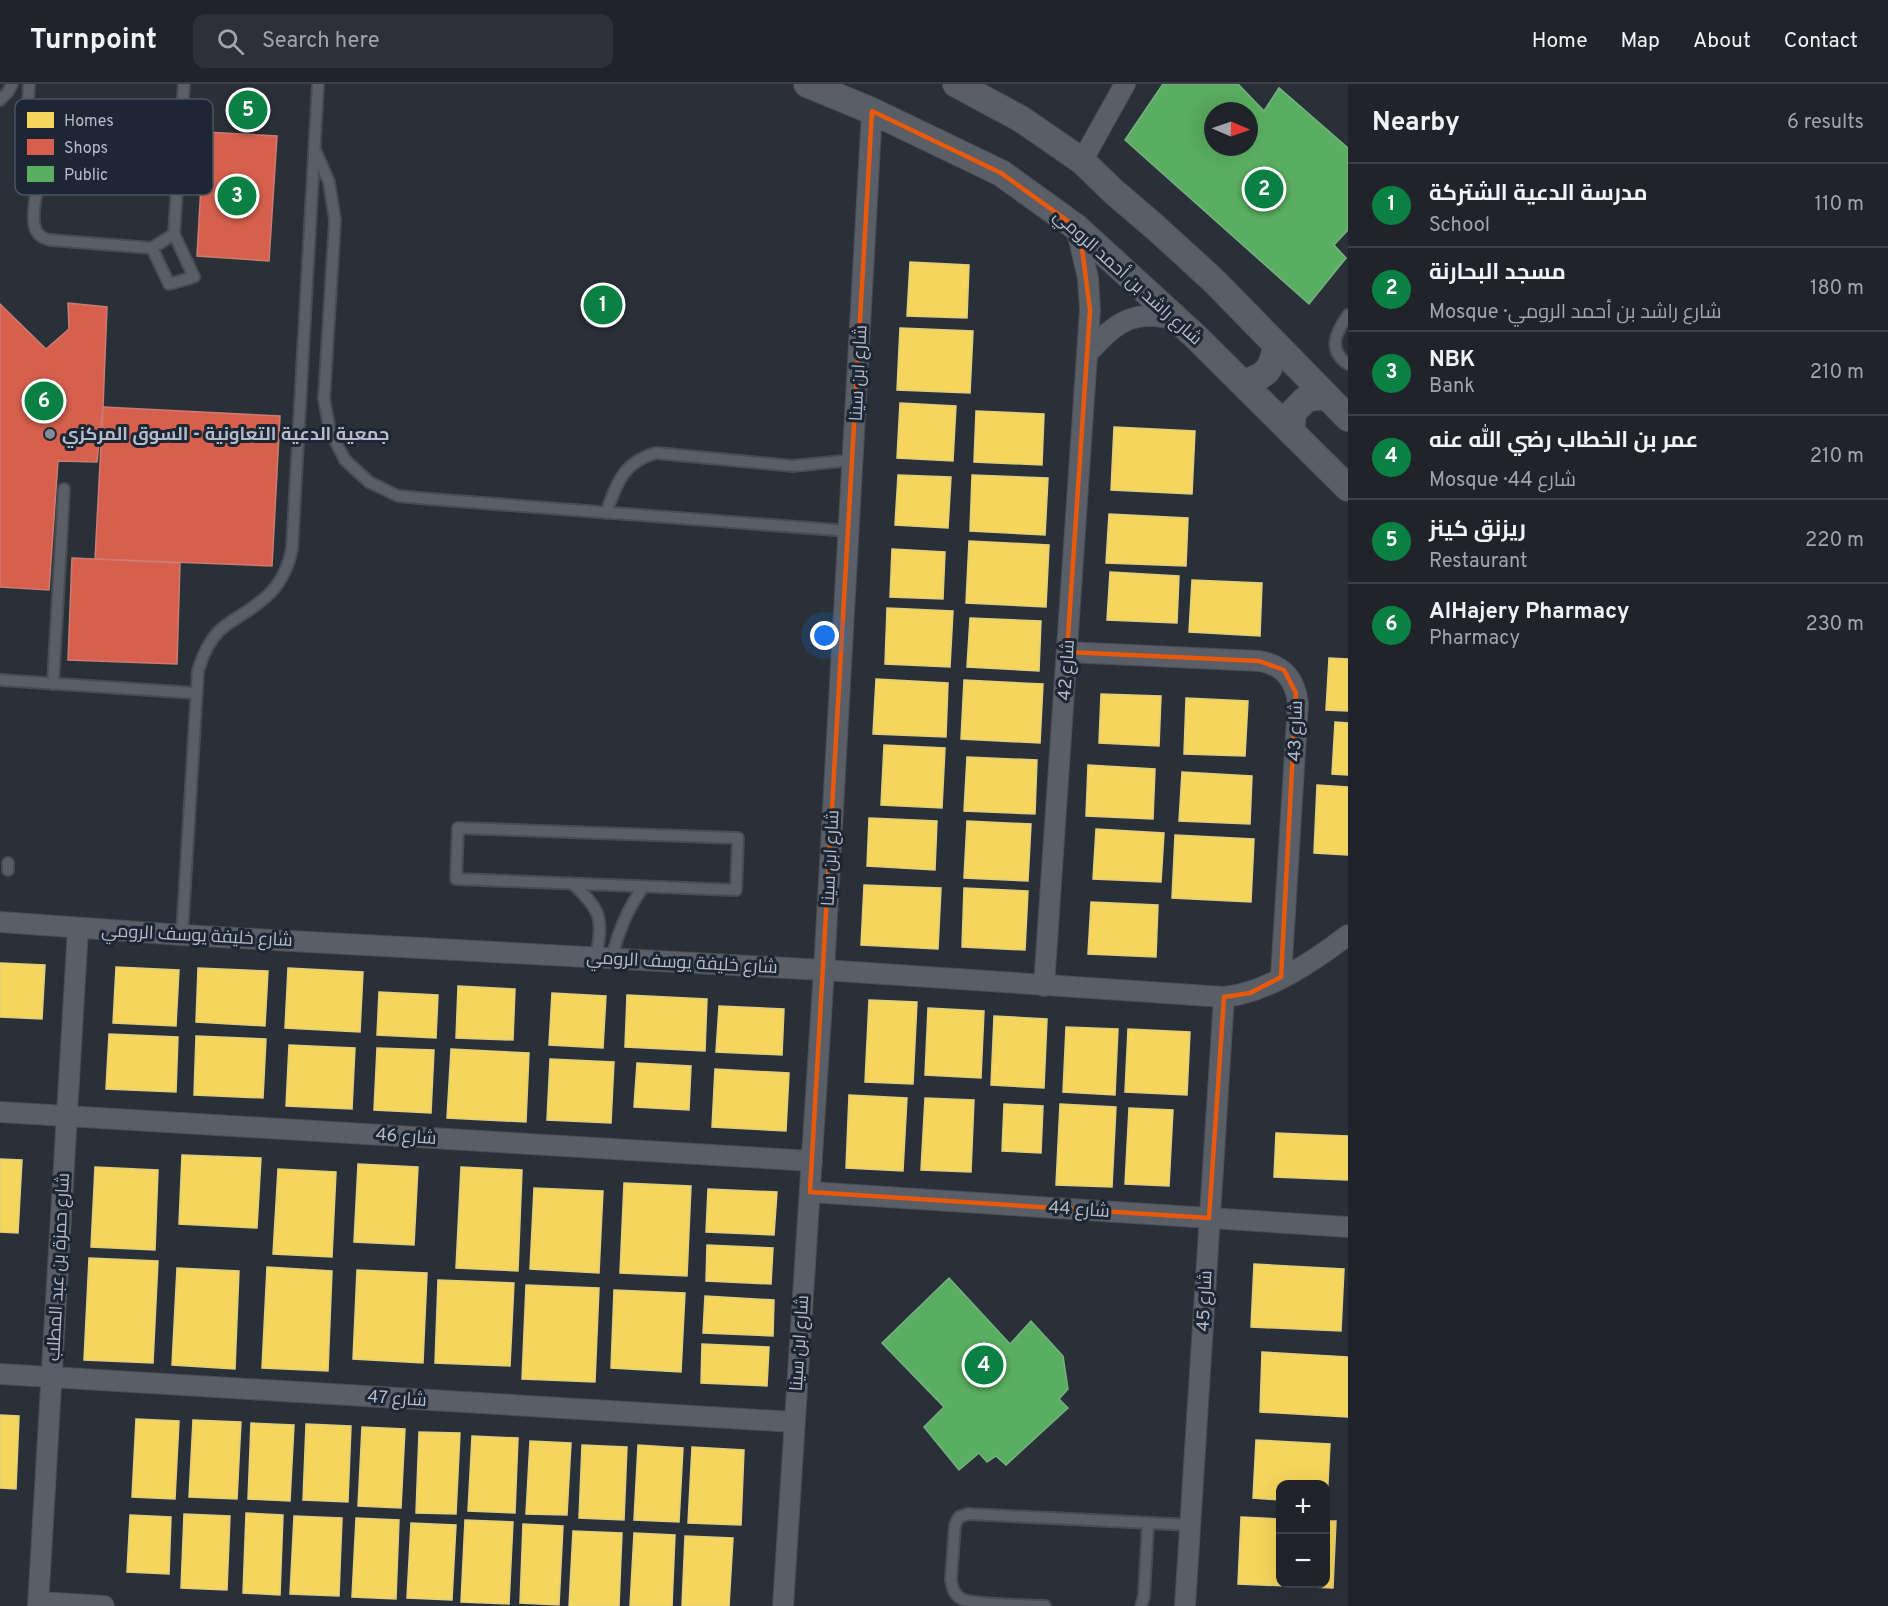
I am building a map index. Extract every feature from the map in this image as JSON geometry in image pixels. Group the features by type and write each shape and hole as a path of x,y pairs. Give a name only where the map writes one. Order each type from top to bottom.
{"street":[{"name":"شارع راشد بن أحمد الرومي","path":"807,84 872,111 1000,173 1077,227 1180,321 1348,489"},
{"path":"956,84 1021,119 1082,161 1207,274 1348,418"},
{"path":"1082,161 1125,84"},
{"name":"شارع ابن سينا","path":"783,1606 824,970 872,111"},
{"name":"شارع 42","path":"1044,986 1090,295 1077,227"},
{"path":"1087,354 1111,328 1131,318 1152,316 1180,321"},
{"path":"1243,383 1261,378 1273,363 1276,345"},
{"path":"1291,432 1293,412 1307,398 1326,396"},
{"name":"شارع 43","path":"1067,652 1259,661 1276,665 1289,677 1298,703 1281,977"},
{"name":"شارع خليفة يوسف الرومي","path":"0,922 182,935 824,970 1224,997 1250,993 1312,960 1348,935"},
{"name":"شارع حمزة بن عبد المطلب","path":"38,1604 78,928"},
{"name":"شارع 45","path":"1185,1606 1224,997"},
{"name":"شارع 46","path":"0,1112 812,1161"},
{"name":"شارع 44","path":"810,1192 1348,1227"},
{"name":"شارع 47","path":"0,1374 794,1422"},
{"path":"38,1604 104,1606"}],"lane":[{"path":"0,100 12,84"},
{"path":"28,99 29,84"},
{"path":"183,99 184,84"},
{"path":"182,935 195,693 201,660 215,636 274,590 283,578 291,557 318,84"},
{"path":"314,150 329,182 335,220 324,399 330,431 345,460 369,482 398,496 849,531"},
{"path":"36,195 34,225 43,238 152,248 174,234"},
{"path":"152,248 169,284 194,277 174,234 176,195"},
{"path":"1348,315 1337,330 1334,342 1336,352 1348,364"},
{"path":"606,513 617,484 626,469 642,457 656,453 793,466 853,460"},
{"path":"53,684 64,489"},
{"path":"0,680 195,693"},
{"path":"458,828 738,838 736,890 643,887 456,879 458,828"},
{"path":"574,885 594,903 601,930 604,957"},
{"path":"604,957 628,908 643,887"},
{"path":"1045,1606 972,1602 959,1598 951,1579 954,1530 959,1517 968,1514 1191,1525"},
{"path":"1141,1606 1144,1596 1148,1524"}],"highlighted area":[{"path":"872,111 1001,173 1076,227 1082,248 1090,310 1067,652 1259,661 1284,670 1296,693 1281,977 1250,993 1224,997 1209,1218 810,1192"}],"building: Homes":[{"path":"910,262 969,265 967,318 907,316"},
{"path":"900,328 973,331 970,393 897,390"},
{"path":"900,403 956,406 953,461 897,458"},
{"path":"976,411 1044,414 1042,465 974,462"},
{"path":"1114,427 1195,431 1192,494 1111,490"},
{"path":"898,475 951,477 948,528 895,525"},
{"path":"972,475 1048,478 1045,535 970,531"},
{"path":"1109,514 1188,518 1186,566 1106,563"},
{"path":"969,541 1049,545 1046,607 966,603"},
{"path":"892,549 945,552 943,599 890,597"},
{"path":"1110,572 1179,576 1177,623 1107,620"},
{"path":"1192,580 1262,583 1260,636 1189,632"},
{"path":"887,608 953,611 950,667 885,664"},
{"path":"970,618 1041,621 1039,671 967,667"},
{"path":"1329,658 1348,659 1348,711 1326,710"},
{"path":"876,679 948,683 946,737 873,734"},
{"path":"964,680 1043,684 1040,743 961,739"},
{"path":"1101,694 1161,696 1159,746 1099,743"},
{"path":"1186,698 1248,701 1245,756 1184,754"},
{"path":"1335,722 1348,723 1348,775 1332,774"},
{"path":"884,745 945,748 942,808 881,805"},
{"path":"967,757 1037,760 1035,814 964,811"},
{"path":"1088,765 1155,769 1153,819 1086,816"},
{"path":"1182,772 1252,776 1250,824 1179,821"},
{"path":"1317,785 1348,787 1348,855 1314,853"},
{"path":"869,818 937,821 935,870 867,866"},
{"path":"967,821 1031,824 1028,881 964,878"},
{"path":"1096,829 1164,833 1161,882 1093,879"},
{"path":"1175,835 1254,839 1251,902 1172,898"},
{"path":"864,885 941,888 938,949 861,945"},
{"path":"964,888 1028,891 1025,950 962,947"},
{"path":"1091,902 1158,905 1156,957 1088,954"},
{"path":"0,963 45,965 42,1019 0,1017"},
{"path":"116,967 179,970 176,1026 113,1023"},
{"path":"198,968 268,971 265,1026 196,1022"},
{"path":"288,968 363,972 360,1032 285,1028"},
{"path":"458,986 515,989 513,1040 456,1038"},
{"path":"379,992 438,995 436,1038 377,1035"},
{"path":"552,993 606,996 603,1048 549,1045"},
{"path":"627,995 707,999 705,1051 625,1047"},
{"path":"869,1000 917,1002 913,1084 865,1082"},
{"path":"719,1006 784,1009 782,1055 716,1052"},
{"path":"928,1008 984,1011 981,1078 925,1075"},
{"path":"994,1016 1047,1019 1044,1088 991,1085"},
{"path":"1066,1027 1118,1029 1115,1095 1063,1092"},
{"path":"1128,1029 1190,1032 1187,1095 1125,1092"},
{"path":"109,1034 178,1037 176,1092 106,1089"},
{"path":"196,1036 266,1039 263,1098 194,1095"},
{"path":"289,1045 355,1048 352,1109 286,1106"},
{"path":"377,1048 434,1050 431,1113 374,1110"},
{"path":"451,1049 529,1053 526,1122 447,1118"},
{"path":"550,1059 614,1062 611,1123 547,1120"},
{"path":"637,1063 691,1066 689,1110 634,1107"},
{"path":"715,1069 789,1073 786,1131 712,1127"},
{"path":"849,1095 907,1098 903,1171 846,1168"},
{"path":"925,1098 974,1100 971,1172 921,1170"},
{"path":"1004,1104 1043,1106 1041,1153 1002,1151"},
{"path":"1060,1104 1116,1107 1112,1187 1056,1185"},
{"path":"1129,1108 1173,1110 1169,1186 1125,1184"},
{"path":"1276,1133 1348,1136 1348,1180 1274,1177"},
{"path":"182,1155 261,1158 257,1228 179,1224"},
{"path":"0,1159 22,1160 18,1233 0,1232"},
{"path":"358,1164 418,1167 414,1245 354,1242"},
{"path":"95,1167 158,1170 155,1250 91,1247"},
{"path":"461,1167 522,1170 518,1271 456,1268"},
{"path":"278,1169 336,1172 332,1257 273,1254"},
{"path":"624,1183 691,1186 687,1276 620,1273"},
{"path":"534,1188 603,1191 599,1273 530,1269"},
{"path":"708,1189 777,1192 774,1235 706,1232"},
{"path":"707,1245 773,1248 771,1284 706,1281"},
{"path":"89,1258 158,1261 153,1363 84,1360"},
{"path":"1254,1264 1344,1269 1341,1331 1251,1327"},
{"path":"267,1267 332,1271 328,1371 262,1368"},
{"path":"177,1268 239,1271 235,1369 172,1365"},
{"path":"357,1270 427,1273 423,1363 353,1359"},
{"path":"438,1280 514,1283 510,1366 435,1363"},
{"path":"526,1285 599,1288 595,1382 522,1379"},
{"path":"614,1290 685,1293 681,1372 611,1368"},
{"path":"705,1296 774,1300 773,1336 703,1333"},
{"path":"702,1344 769,1347 767,1386 701,1383"},
{"path":"1262,1352 1348,1357 1348,1417 1260,1412"},
{"path":"0,1415 19,1416 16,1489 0,1488"},
{"path":"136,1419 179,1421 175,1499 132,1497"},
{"path":"193,1420 241,1422 237,1499 189,1497"},
{"path":"251,1423 294,1425 290,1501 248,1499"},
{"path":"306,1424 351,1426 348,1502 303,1500"},
{"path":"362,1427 405,1429 401,1508 358,1506"},
{"path":"419,1432 460,1433 456,1514 416,1513"},
{"path":"472,1436 518,1438 515,1513 468,1511"},
{"path":"1256,1440 1330,1444 1328,1480 1276,1480 1276,1500 1253,1498"},
{"path":"530,1441 571,1443 567,1515 526,1514"},
{"path":"582,1445 627,1447 624,1520 579,1518"},
{"path":"638,1445 683,1448 679,1522 634,1520"},
{"path":"692,1447 744,1450 741,1525 688,1523"},
{"path":"246,1513 283,1515 280,1595 243,1593"},
{"path":"184,1514 230,1516 227,1590 181,1588"},
{"path":"130,1515 171,1517 169,1574 127,1572"},
{"path":"294,1516 342,1518 339,1596 290,1594"},
{"path":"1241,1517 1276,1519 1276,1586 1238,1584"},
{"path":"356,1518 399,1520 396,1599 352,1597"},
{"path":"465,1520 513,1522 509,1604 461,1602"},
{"path":"1330,1521 1336,1521 1333,1588 1330,1588"},
{"path":"411,1523 456,1525 452,1600 407,1598"},
{"path":"523,1524 563,1526 559,1605 520,1603"},
{"path":"573,1531 622,1533 619,1606 569,1606"},
{"path":"634,1533 675,1535 672,1606 630,1606"},
{"path":"685,1536 733,1538 729,1606 682,1606"}],"building: Shops":[{"path":"213,132 277,136 269,261 197,256 200,195 213,195"},
{"name":"جمعية الدعية التعاونية - السوق المركزي","path":"68,303 107,307 103,407 97,462 58,461 49,590 0,587 0,304 46,349 69,329"},
{"path":"103,407 280,416 272,566 95,559"},
{"path":"72,558 180,563 177,664 68,660"}],"building: Public":[{"path":"1163,84 1238,84 1255,102 1204,102 1204,156 1258,156 1258,105 1264,111 1279,88 1348,148 1348,230 1334,245 1346,258 1309,304 1125,140"},
{"path":"949,1278 1010,1344 1031,1321 1063,1356 1068,1389 1059,1399 1068,1408 1006,1465 996,1456 987,1462 979,1453 959,1470 924,1427 944,1407 882,1343"}],"place":[{"name":"ريزنق كينز","path":"248,110"},
{"name":"مسجد البحارنة","path":"1264,189"},
{"name":"NBK","path":"237,196"},
{"name":"مدرسة الدعية الشتركة","path":"603,305"},
{"name":"AlHajery Pharmacy","path":"44,401"},
{"name":"جمعية الدعية التعاونية - السوق المركزي","path":"50,434"},
{"name":"عمر بن الخطاب رضي الله عنه","path":"984,1365"}]}
